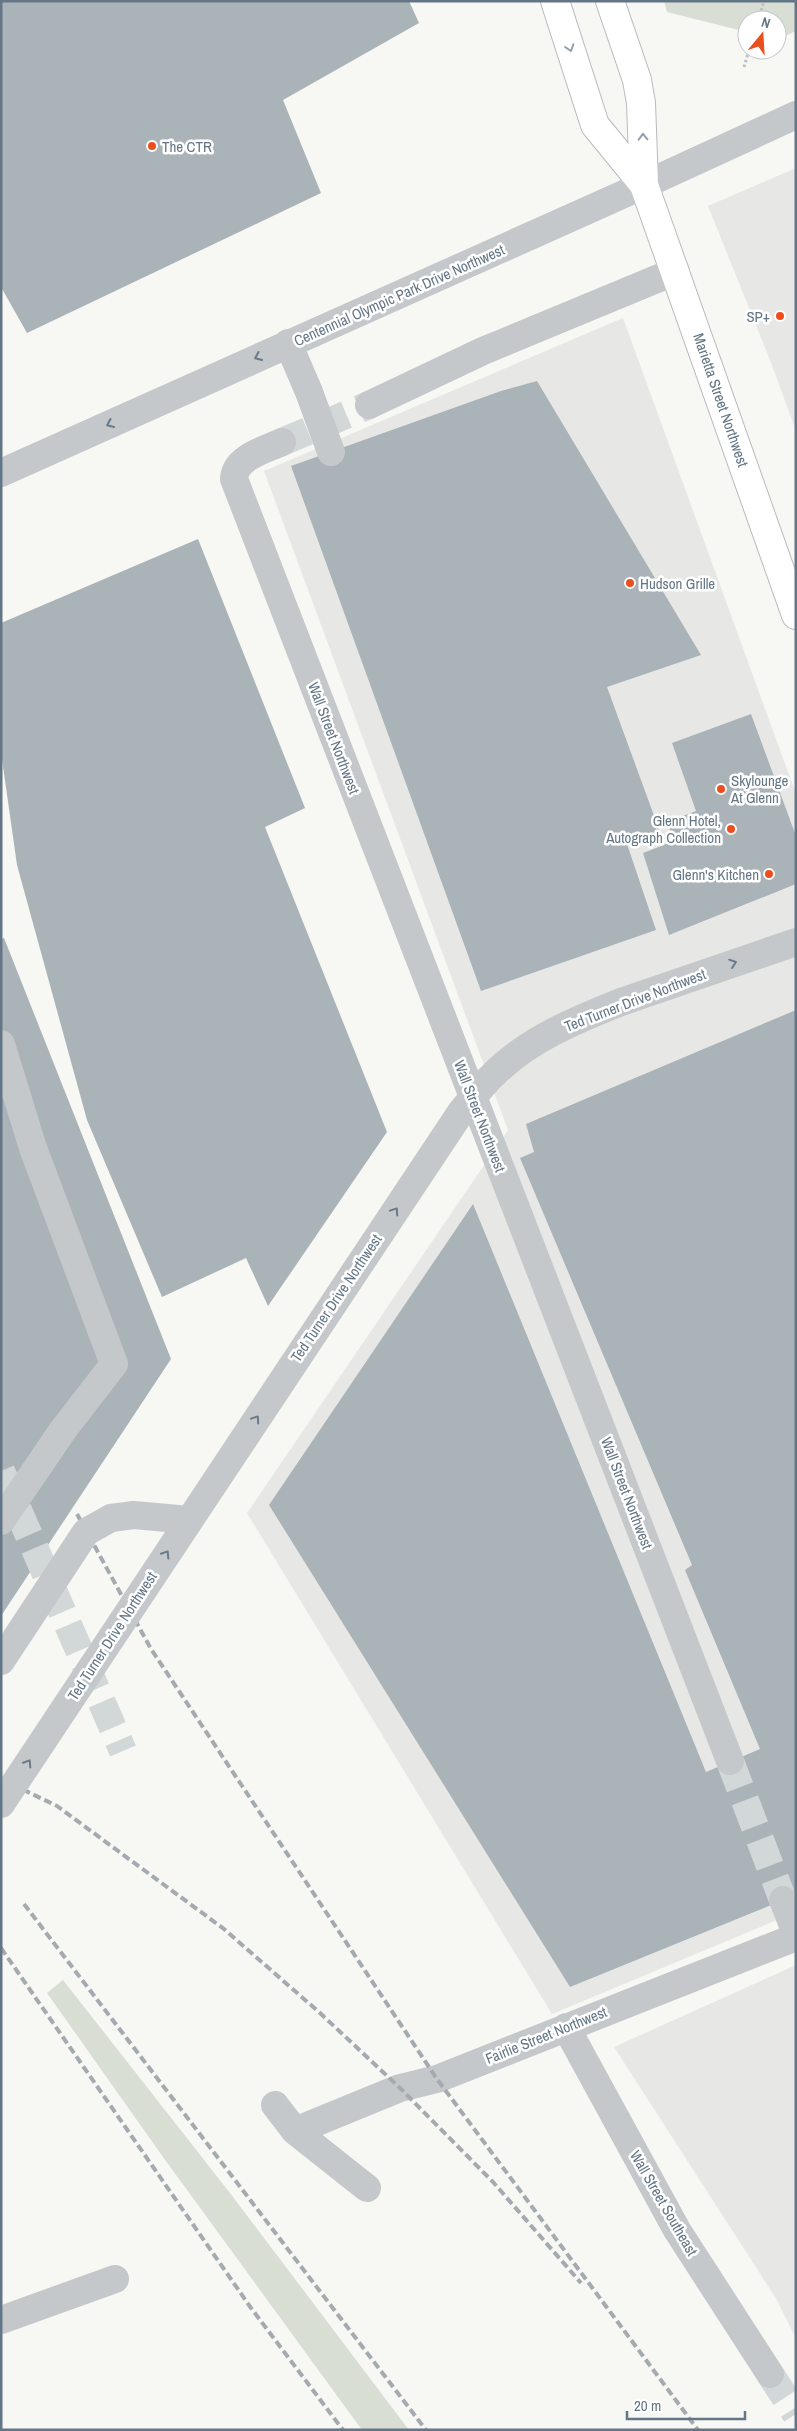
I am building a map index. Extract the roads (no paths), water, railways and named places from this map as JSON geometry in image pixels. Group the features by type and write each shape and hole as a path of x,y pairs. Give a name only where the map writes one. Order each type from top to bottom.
{"main road":[{"name":"Marietta Street Northwest","path":"555,1 595,124 644,185"},
{"name":"Marietta Street Northwest","path":"610,1 637,80 641,103 644,185 676,271 796,615"}],"street":[{"name":"Centennial Olympic Park Drive Northwest","path":"1,474 796,115"},
{"path":"369,405 483,351 676,271"},
{"path":"288,343 309,392 331,452"},
{"name":"Wall Street Northwest","path":"282,442 240,462 234,469 234,479 730,1762"},
{"name":"Ted Turner Drive Northwest","path":"1,1804 461,1112 494,1074 529,1046 577,1020 621,1002 796,942"},
{"path":"1,1044 33,1148 114,1364 62,1430 1,1522"},
{"path":"1,1661 86,1532 111,1518 134,1515 189,1520"},
{"path":"783,1900 796,1933"},
{"name":"Fairlie Street Northwest","path":"295,2131 400,2088 437,2078 796,1937"},
{"name":"Wall Street Southeast","path":"566,2027 677,2230 770,2374"},
{"path":"275,2105 295,2131 367,2188"},
{"path":"1,2320 115,2280"}],"tunnel":[{"path":"282,442 369,405"},
{"path":"1,1471 123,1751"},
{"path":"730,1761 783,1900"},
{"path":"770,2374 796,2414"}],"railway":[{"path":"77,1514 151,1649 437,2079 698,2430"},
{"path":"1,1779 57,1806 224,1929 320,2013 400,2088 493,2182 581,2283"},
{"path":"24,1904 426,2430"},
{"path":"1,1948 251,2308 343,2430"}],"place":[{"name":"The CTR","path":"152,146"},
{"name":"SP+","path":"780,316"},
{"name":"Hudson Grille","path":"630,583"},
{"name":"Skylounge At Glenn","path":"721,789"},
{"name":"Glenn Hotel, Autograph Collection","path":"731,829"},
{"name":"Glenn's Kitchen","path":"769,874"}]}
